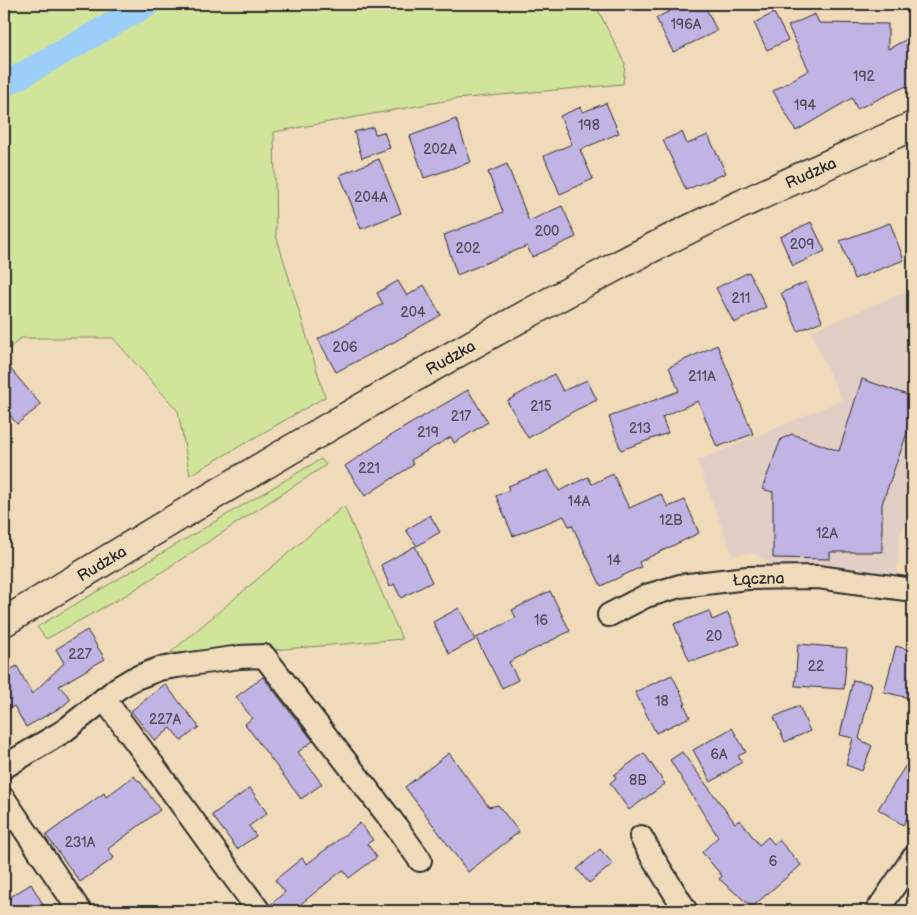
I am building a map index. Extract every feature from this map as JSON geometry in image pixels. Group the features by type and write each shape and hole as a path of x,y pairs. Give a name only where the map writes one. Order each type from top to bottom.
{"main road":[{"name":"Rudzka","path":"4,622 329,426 472,344 664,243 806,174 913,126"}],"street":[{"name":"Łączna","path":"609,615 646,596 680,586 747,578 818,577 913,590"},
{"path":"4,767 64,731 118,688 134,679 177,666 240,657 264,656 420,860"},
{"path":"104,699 259,911"},
{"path":"4,799 80,911"},
{"path":"641,837 686,911"},
{"path":"877,911 913,858"}],"shaded area":[{"path":"913,289 913,509 901,532 896,575 778,568 755,554 732,555 697,461 842,400 810,331"}],"green space":[{"path":"4,4 595,4 625,64 623,84 455,99 274,132 276,235 325,397 190,475 178,411 113,338 21,338 4,353"},
{"path":"321,459 326,465 128,594 46,639 37,627"},
{"path":"344,506 402,639 273,650 170,653"}],"building":[{"path":"684,4 704,4 717,31 673,52 656,18"},
{"path":"774,13 788,40 767,50 754,23"},
{"path":"815,14 819,23 888,24 888,49 913,36 913,83 857,109 852,98 796,131 773,91 809,70 788,26"},
{"path":"606,103 619,133 580,150 593,179 560,194 544,156 572,144 560,116 581,107 583,112"},
{"path":"456,119 471,162 424,178 410,136"},
{"path":"373,127 375,134 384,132 390,148 362,158 354,132"},
{"path":"682,132 687,144 708,135 726,173 686,190 663,140"},
{"path":"379,159 401,213 361,229 340,175"},
{"path":"507,164 529,221 562,206 576,237 532,257 527,246 457,275 444,235 503,212 488,172"},
{"path":"811,222 825,251 793,266 780,237"},
{"path":"890,223 904,260 854,279 840,241"},
{"path":"749,272 766,307 734,323 716,288"},
{"path":"398,281 407,296 424,285 441,315 336,372 318,339 383,304 377,293"},
{"path":"806,282 822,321 798,331 781,293"},
{"path":"717,345 753,434 717,447 698,401 662,417 668,433 621,450 609,417 679,391 669,367"},
{"path":"4,361 41,405 17,424 4,408"},
{"path":"554,374 563,391 587,380 597,400 528,438 507,401"},
{"path":"862,379 913,397 913,416 882,504 882,552 830,552 830,559 773,558 773,492 762,489 781,439 792,434 839,451"},
{"path":"468,390 488,422 454,443 451,437 411,460 413,465 365,496 345,466 393,434"},
{"path":"548,470 559,491 588,477 592,484 613,474 629,508 661,494 668,507 685,500 699,533 639,562 641,567 601,586 572,525 569,526 564,516 513,536 496,496 509,490 508,486"},
{"path":"430,515 440,532 417,546 406,530"},
{"path":"415,546 432,582 401,598 394,584 390,587 381,565"},
{"path":"550,591 570,631 509,662 518,680 502,688 476,638 516,618 512,610"},
{"path":"459,608 475,640 449,654 433,622"},
{"path":"709,611 712,620 728,613 740,644 697,660 689,660 674,624"},
{"path":"87,630 105,659 59,686 71,699 63,706 26,727 14,706 4,712 4,673 17,666 32,694 64,663 56,649"},
{"path":"798,644 847,648 844,689 795,686"},
{"path":"896,646 913,651 913,699 884,692"},
{"path":"672,675 690,717 656,733 635,692"},
{"path":"263,677 313,741 298,752 322,784 301,799 245,724 252,718 236,697"},
{"path":"853,680 872,684 859,739 872,746 862,771 846,765 853,738 840,735"},
{"path":"165,684 199,727 181,741 171,728 155,741 131,711"},
{"path":"799,706 810,731 785,742 774,717"},
{"path":"732,728 746,752 738,756 742,762 711,782 693,750"},
{"path":"682,752 735,823 740,820 759,845 768,837 774,844 779,840 801,865 752,907 719,879 722,876 702,852 718,837 670,760"},
{"path":"449,753 489,807 498,805 519,832 468,872 405,787"},
{"path":"644,753 665,784 629,810 610,783 616,778 614,775"},
{"path":"913,754 913,809 903,825 878,809"},
{"path":"134,776 139,780 160,810 108,849 114,858 80,882 46,835 104,793 106,797"},
{"path":"250,788 267,813 249,826 256,836 237,849 212,815"},
{"path":"360,823 373,840 367,844 377,857 349,878 343,870 292,911 272,911 270,905 285,892 275,880 302,858 307,864"},
{"path":"600,849 613,864 589,883 577,869"},
{"path":"31,884 47,911 4,911 4,901"}],"waterway":[{"path":"4,85 148,4"}]}
